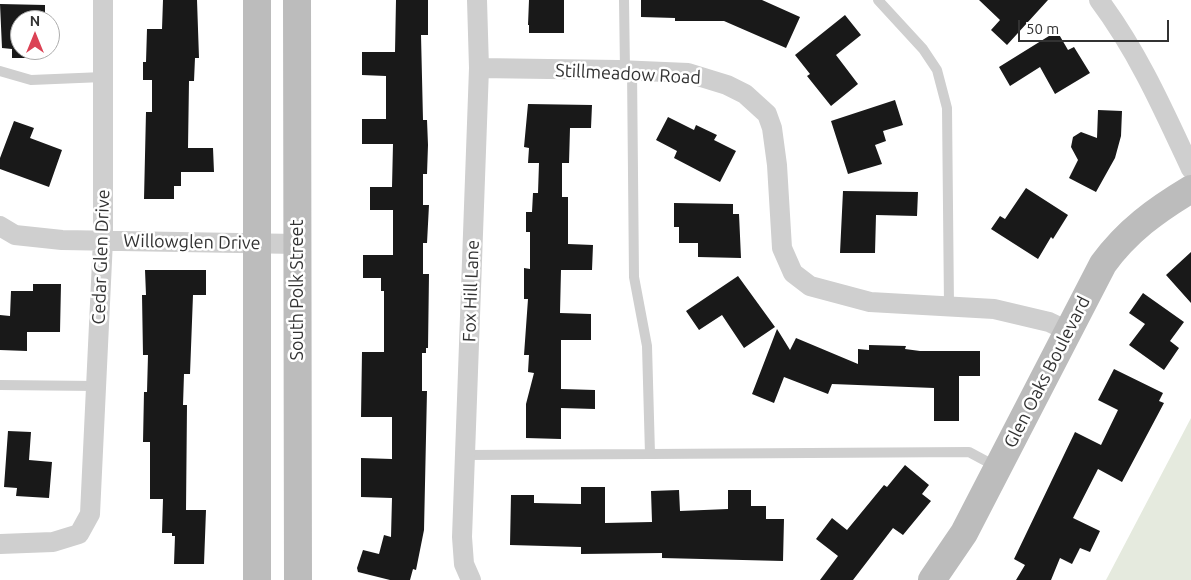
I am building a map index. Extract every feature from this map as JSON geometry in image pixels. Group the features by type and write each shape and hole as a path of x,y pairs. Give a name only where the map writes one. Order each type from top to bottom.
{"main road":[{"path":"257,0 257,580"},
{"name":"South Polk Street","path":"297,0 298,580"},
{"name":"Glen Oaks Boulevard","path":"932,580 964,533 1103,264 1113,250 1154,211 1191,189"}],"street":[{"name":"Cedar Glen Drive","path":"0,544 53,542 79,534 90,514 103,240 103,0"},
{"name":"Fox Hill Lane","path":"471,580 464,564 465,455 479,68 477,0"},
{"path":"1099,0 1118,25 1150,83 1191,169"},
{"name":"Stillmeadow Road","path":"479,68 628,70 688,74 709,78 745,94 767,114 772,128 777,165 782,248 793,273 810,286 870,302 994,309 1049,322 1068,331"},
{"name":"Willowglen Drive","path":"0,226 16,235 62,240 297,244"}],"lane":[{"path":"624,0 634,277 647,346 650,454"},
{"path":"878,0 923,49 937,70 947,108 949,306"},
{"path":"0,71 31,80 103,77"},
{"path":"0,385 96,386"},
{"path":"465,455 969,452 997,467"}],"shaded area":[{"path":"1191,418 1191,580 1106,580"}],"building":[{"path":"163,0 197,0 199,58 195,58 194,81 189,81 188,148 213,148 214,172 181,172 181,186 174,186 174,199 144,199 146,112 152,112 152,80 143,80 143,62 146,62 147,29 162,29"},
{"path":"396,0 428,0 428,35 421,35 423,120 427,120 428,145 427,174 423,174 423,205 429,205 427,243 423,243 423,274 429,274 428,348 426,348 426,353 422,353 422,391 427,391 424,530 416,570 413,569 410,580 390,580 358,572 357,568 363,550 379,554 384,535 391,537 392,498 361,497 361,458 392,459 392,417 361,417 362,352 384,352 384,291 381,291 381,278 363,278 363,255 393,255 393,210 370,210 370,187 392,187 393,144 362,144 362,119 386,119 386,76 362,75 362,52 395,52"},
{"path":"529,0 564,0 564,33 529,33"},
{"path":"641,0 762,0 800,17 786,48 724,21 675,21 675,18 641,17"},
{"path":"979,0 1048,0 1007,45 991,30 1000,20"},
{"path":"0,4 45,5 45,10 10,10 10,49 2,48"},
{"path":"845,15 861,35 836,55 858,84 831,106 807,76 810,74 795,55"},
{"path":"1057,31 1068,50 1074,47 1090,73 1055,94 1040,67 1010,86 999,67"},
{"path":"895,100 903,125 883,131 886,141 875,145 882,164 848,174 831,121"},
{"path":"528,104 592,105 591,128 570,128 569,163 562,163 562,197 568,197 568,244 593,245 592,270 561,270 560,313 591,314 591,340 561,340 561,389 595,390 595,409 561,408 561,439 526,438 526,404 534,373 528,372 529,355 524,355 528,299 524,299 524,268 530,269 530,232 526,232 526,212 532,212 533,193 538,193 539,163 528,163 529,148 524,147"},
{"path":"1098,110 1122,111 1121,136 1115,158 1096,192 1069,178 1078,160 1071,147 1073,137 1081,132 1097,138"},
{"path":"668,117 694,130 696,125 717,135 714,140 736,151 720,182 674,158 677,151 656,140"},
{"path":"14,121 34,128 30,138 62,150 49,187 0,169 0,158"},
{"path":"1026,188 1068,215 1053,239 1051,237 1038,259 991,229 1000,216 1005,219"},
{"path":"843,191 918,192 917,216 876,215 875,253 840,253"},
{"path":"674,203 733,204 733,214 739,214 741,258 698,257 698,243 679,243 679,227 674,227"},
{"path":"1191,252 1191,303 1166,275"},
{"path":"145,270 206,270 206,295 193,295 190,374 184,374 183,405 187,405 186,510 206,510 204,564 174,564 175,536 172,536 172,533 162,533 163,499 150,499 150,442 143,442 144,392 147,392 148,355 143,355 142,295 146,295"},
{"path":"738,276 775,327 744,348 722,315 699,330 686,311"},
{"path":"33,284 61,284 60,332 27,332 27,351 0,350 0,315 10,316 11,291 33,291"},
{"path":"1143,293 1184,322 1170,341 1179,348 1164,370 1129,345 1145,324 1129,313"},
{"path":"777,329 790,350 796,338 858,364 858,349 869,350 869,345 906,346 905,349 920,351 980,351 980,376 959,376 959,421 934,421 934,388 832,384 828,394 784,377 774,403 752,394"},
{"path":"1114,369 1163,393 1159,401 1164,403 1122,482 1098,469 1073,518 1100,531 1090,552 1080,548 1072,564 1060,558 1051,580 1016,580 1025,565 1014,559 1075,432 1101,445 1118,410 1098,400"},
{"path":"8,431 31,432 29,460 52,462 49,498 16,496 17,488 4,487"},
{"path":"905,465 929,485 922,494 931,501 903,535 893,528 853,580 820,580 838,556 816,539 832,518 847,530 884,485 887,487"},
{"path":"581,487 605,487 605,523 652,522 651,491 679,490 680,511 728,509 728,490 751,490 751,506 766,506 766,519 784,519 783,561 662,558 662,553 581,554 581,547 510,545 511,495 534,495 534,503 581,504"}]}
